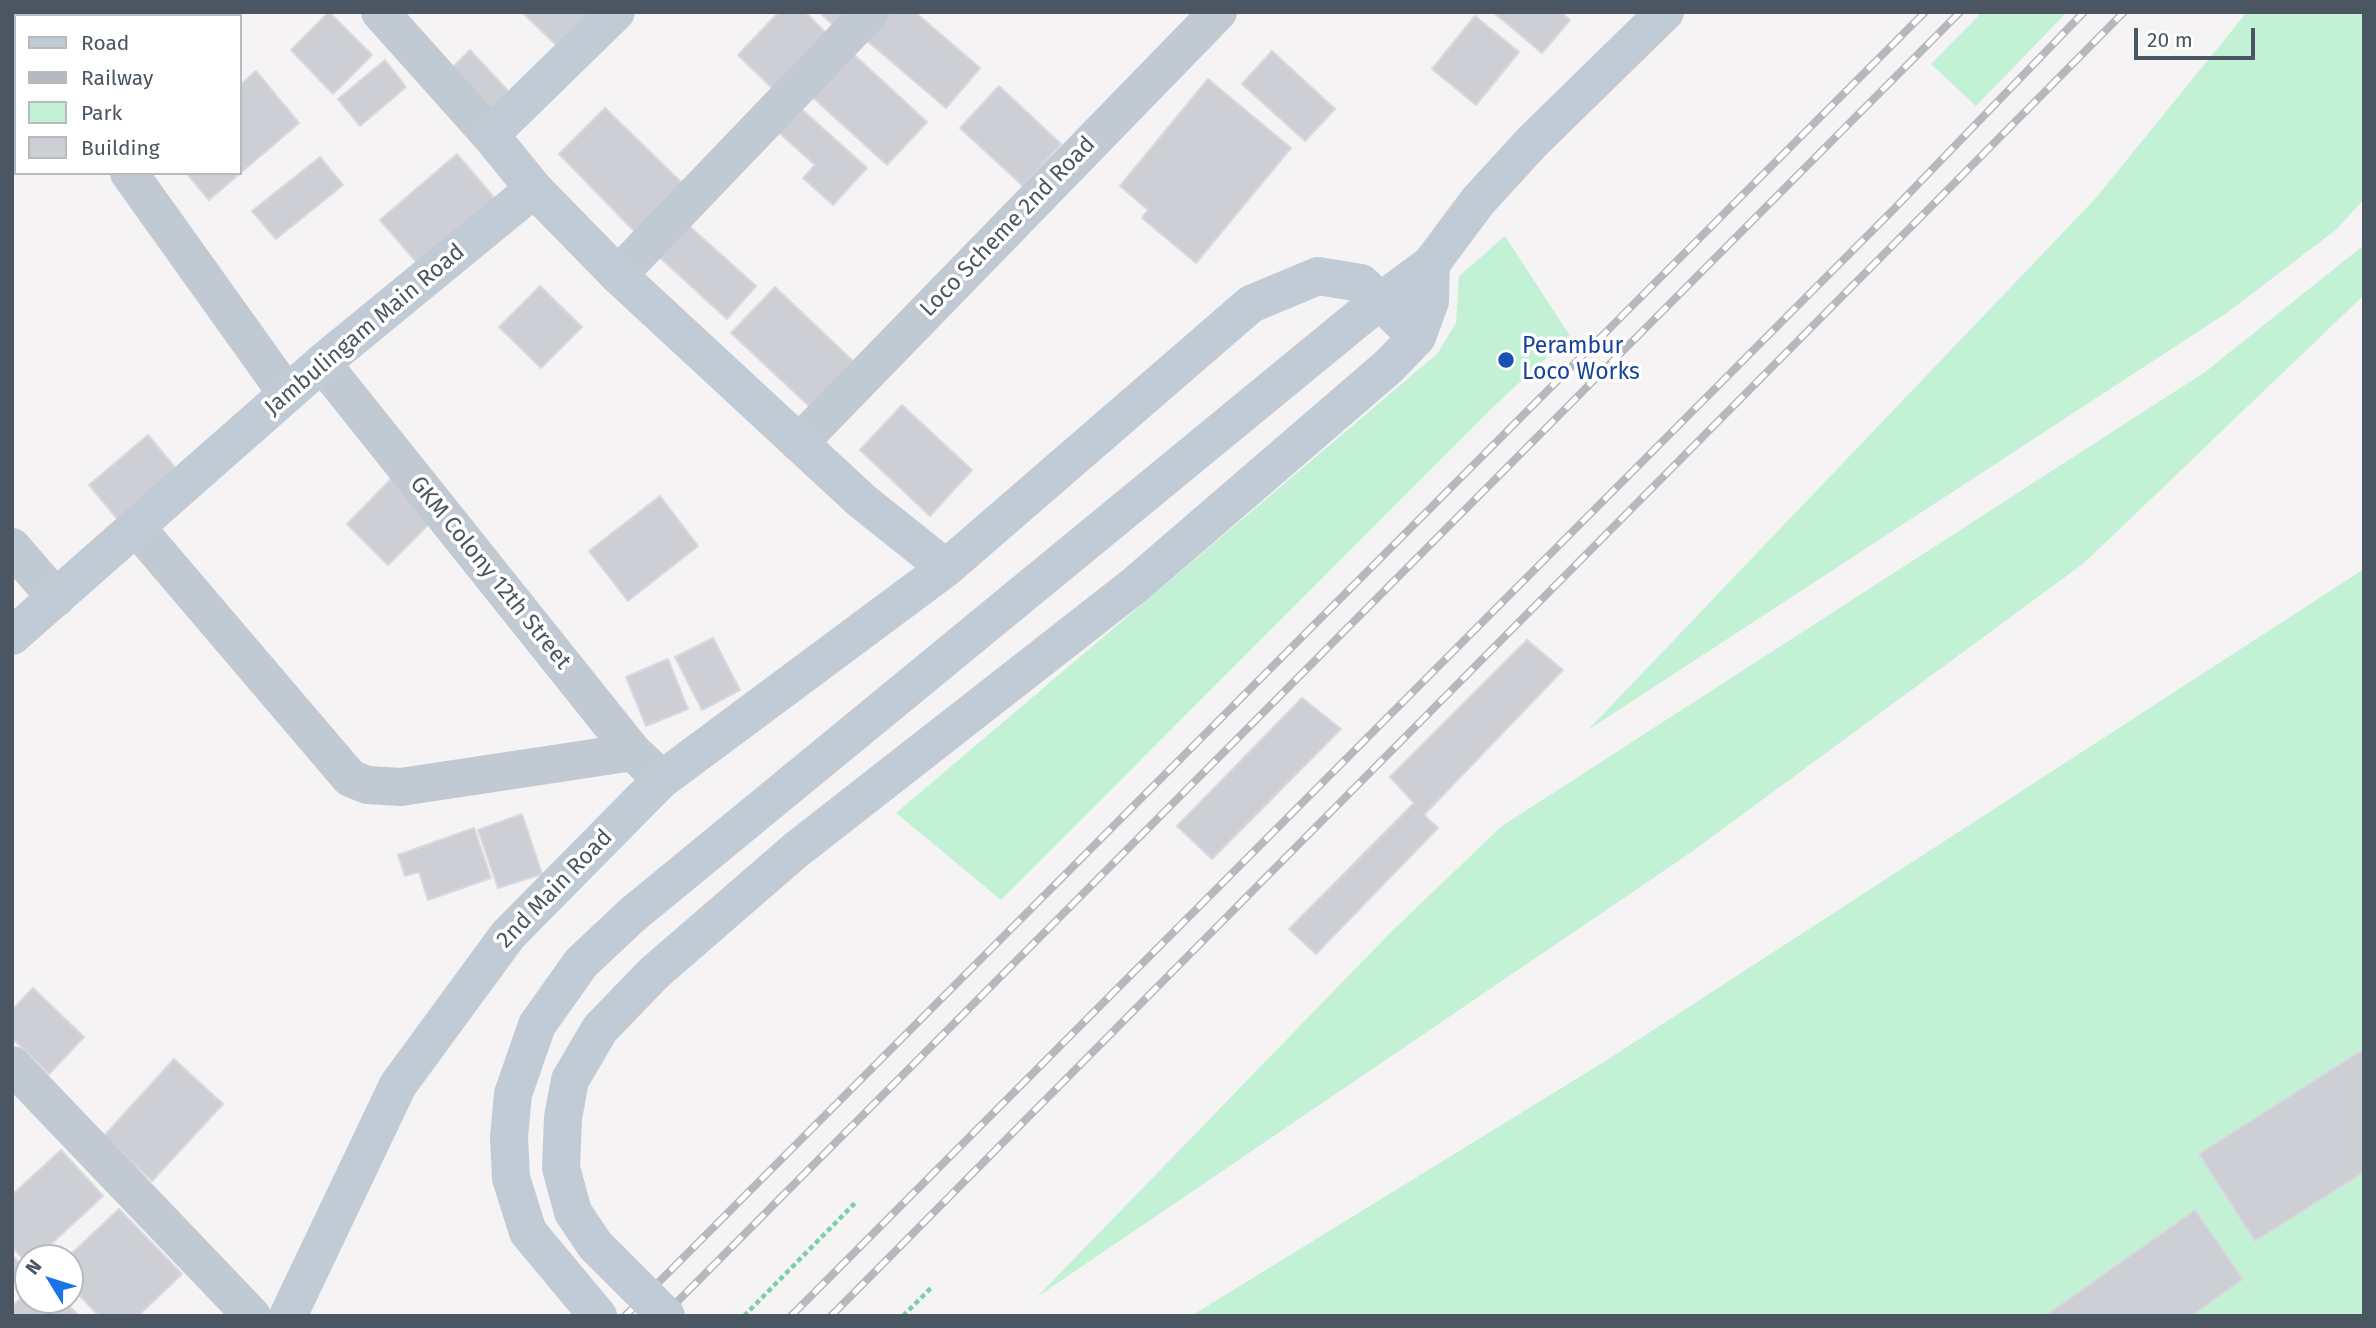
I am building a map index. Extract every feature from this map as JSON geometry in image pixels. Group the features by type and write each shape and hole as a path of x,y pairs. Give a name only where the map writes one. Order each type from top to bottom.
{"main road":[{"path":"616,12 489,135 534,190 618,275 862,501 946,568"},
{"path":"598,1316 528,1232 511,1178 509,1137 513,1094 537,1025 581,962 632,915 1380,301 1431,264 1478,201 1532,142 1665,12"},
{"name":"Jambulingam Main Road","path":"12,636 322,363 534,190"},
{"path":"666,1316 595,1245 572,1212 561,1168 563,1118 570,1080 600,1029 654,973 796,850 1135,585 1389,366 1417,337 1430,301 1431,264"},
{"name":"2nd Main Road","path":"288,1316 398,1085 508,935 661,780 946,568 1251,304 1318,276 1361,283 1417,337"}],"street":[{"path":"380,12 489,135"},
{"path":"618,275 870,12"},
{"name":"Loco Scheme 2nd Road","path":"799,443 1199,18"},
{"path":"130,175 287,394"},
{"name":"GKM Colony 12th Street","path":"322,363 633,752 661,780"},
{"path":"136,527 350,778 367,785 401,787 633,752"},
{"path":"12,547 56,598"},
{"path":"12,1065 252,1316"}],"path":[{"path":"744,1316 856,1202"},
{"path":"903,1316 931,1288"}],"green space":[{"path":"1982,12 2067,12 1976,106 1931,64"},
{"path":"2247,12 2364,12 2364,199 2337,229 2228,312 1588,730 2095,199"},
{"path":"1505,236 1570,336 1491,409 1001,900 896,813 1437,354 1456,323 1459,276"},
{"path":"2364,245 2364,295 2084,563 1690,853 1037,1297 1392,931 1502,826 2205,372"},
{"path":"2364,569 2364,1316 1191,1316 1607,1060"}],"building":[{"path":"329,12 372,55 333,94 291,50"},
{"path":"522,12 590,12 557,46"},
{"path":"779,12 805,12 828,35 775,91 738,55"},
{"path":"819,12 849,12 835,27"},
{"path":"889,12 915,12 980,68 946,108 865,39"},
{"path":"1493,12 1561,12 1570,20 1542,53"},
{"path":"1475,16 1519,52 1476,105 1432,69"},
{"path":"470,50 510,93 489,113 448,72"},
{"path":"850,51 927,122 887,165 810,95"},
{"path":"1272,51 1335,109 1305,141 1242,84"},
{"path":"385,60 406,87 360,126 338,99"},
{"path":"256,71 299,123 242,172 242,83"},
{"path":"1208,79 1291,148 1196,263 1142,218 1148,210 1120,186"},
{"path":"999,86 1061,144 1023,186 960,128"},
{"path":"797,105 867,168 833,205 803,178 815,165 775,129"},
{"path":"605,108 683,184 636,233 559,154"},
{"path":"457,154 496,200 419,265 380,220"},
{"path":"320,157 343,185 276,239 252,211"},
{"path":"188,175 238,175 209,200"},
{"path":"686,223 756,286 727,319 657,255"},
{"path":"540,286 582,327 541,368 499,327"},
{"path":"775,287 853,361 810,407 731,333"},
{"path":"902,405 972,470 930,516 860,450"},
{"path":"148,435 178,471 119,521 89,485"},
{"path":"394,476 435,518 388,565 347,524"},
{"path":"660,496 698,546 628,601 589,551"},
{"path":"713,638 740,690 702,710 675,657"},
{"path":"1527,640 1563,670 1424,815 1438,828 1316,954 1289,929 1414,803 1390,777"},
{"path":"668,659 688,709 646,726 626,677"},
{"path":"1302,698 1341,729 1212,859 1177,826"},
{"path":"522,814 542,874 498,888 478,830"},
{"path":"474,828 491,878 428,900 419,872 405,876 398,855"},
{"path":"33,988 84,1037 49,1074 12,1038 12,1010"},
{"path":"2364,1049 2364,1172 2255,1241 2199,1154"},
{"path":"174,1059 223,1104 152,1181 104,1136"},
{"path":"61,1150 103,1196 51,1244 14,1244 14,1249 12,1195"},
{"path":"119,1209 182,1274 138,1316 99,1316 84,1300 84,1244 82,1244"},
{"path":"2195,1210 2243,1279 2191,1316 2045,1316"},
{"path":"12,1255 14,1278 12,1280"},
{"path":"14,1305 14,1314 79,1316 12,1316"}],"railway":[{"path":"625,1316 1925,12"},
{"path":"663,1316 1960,12"},
{"path":"791,1316 1893,210 2084,12"},
{"path":"831,1316 2124,12"}],"place":[{"name":"Perambur Loco Works","path":"1506,360"}]}
